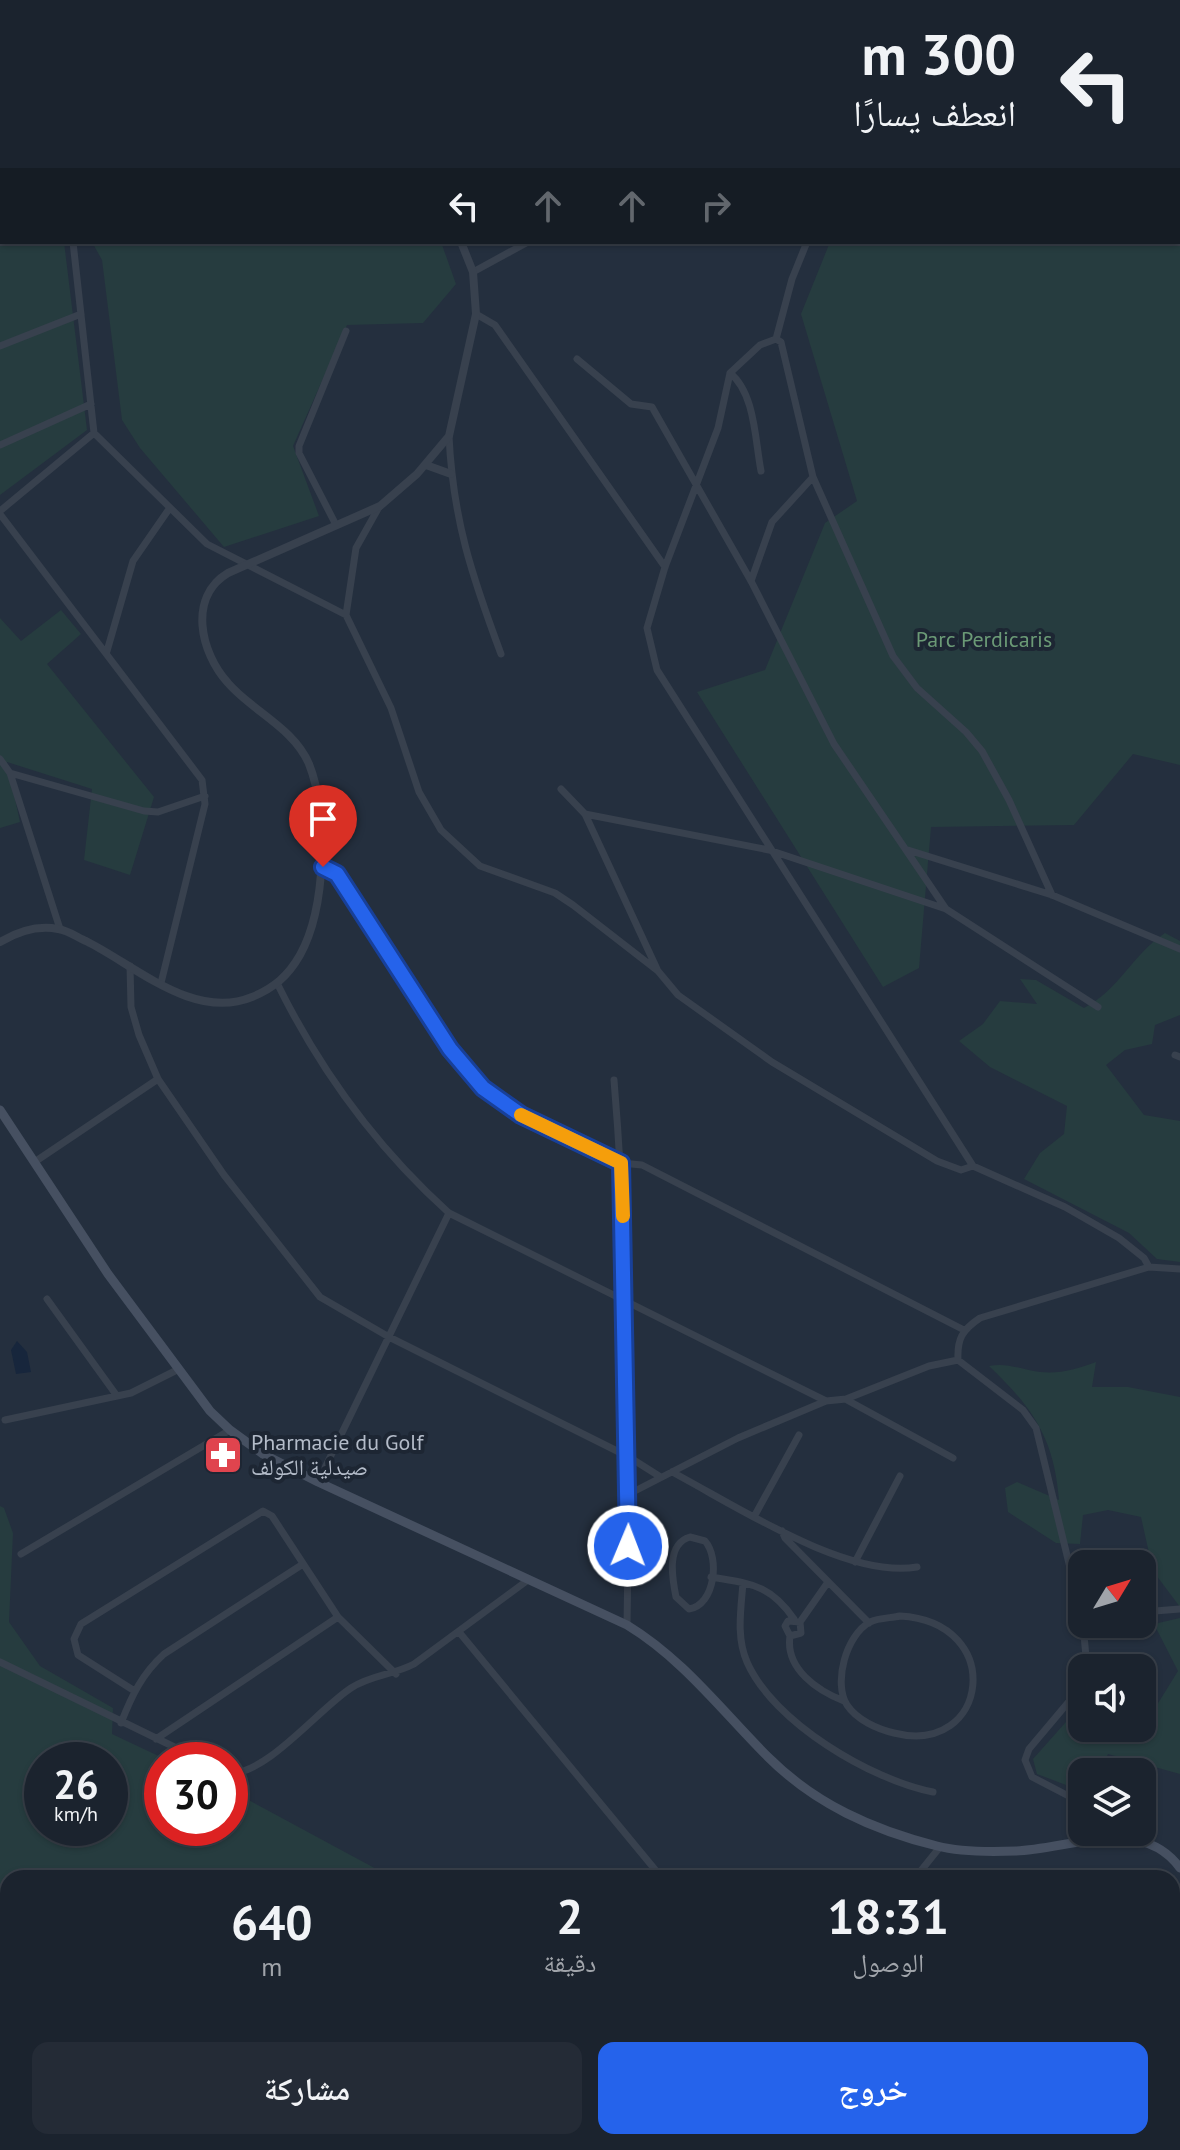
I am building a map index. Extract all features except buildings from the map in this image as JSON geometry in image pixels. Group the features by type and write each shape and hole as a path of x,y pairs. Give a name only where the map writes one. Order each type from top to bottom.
{"main road":[{"path":"0,1110 108,1274 210,1411 263,1454 627,1625 656,1642 678,1661 770,1759 815,1795 849,1816 881,1831 940,1847 1015,1851 1068,1845"},
{"path":"1154,1846 1180,1868"}],"street":[{"path":"73,244 94,433 207,544 346,615"},
{"path":"462,244 473,272 476,314 449,436 451,474 462,541 501,654"},
{"path":"473,272 524,244"},
{"path":"776,339 792,279 806,244"},
{"path":"0,346 81,314"},
{"path":"476,314 495,325 665,567"},
{"path":"336,525 299,453 299,446 346,331"},
{"path":"776,339 760,345 730,373 718,428 665,567 647,628 657,670 973,1166 1065,1207 1106,1230 1144,1258 1149,1267"},
{"path":"776,339 781,342 813,477 893,656 917,688 966,732 982,751 1009,800 1052,895"},
{"path":"577,359 631,404 652,407 751,581 834,744 946,909"},
{"path":"730,373 741,383 746,396 761,471"},
{"path":"0,445 91,404"},
{"path":"94,433 0,512 199,772 205,796 161,983"},
{"path":"0,942 22,932 60,929 161,983 201,1002 217,1005 236,1003 278,985 301,954 317,904 323,867 321,827 309,764 287,734 225,681 203,631 205,594 215,581 380,506 426,465 449,436"},
{"path":"426,465 451,474"},
{"path":"751,581 772,522 813,477"},
{"path":"380,506 356,548 346,615 391,708 419,792 455,845 480,866 555,893 658,971 678,995 772,1062 937,1161 961,1170 973,1166"},
{"path":"107,651 133,561 169,509"},
{"path":"0,759 10,773 60,929"},
{"path":"10,773 144,811 158,812 205,796"},
{"path":"561,789 585,814 658,971"},
{"path":"585,814 769,850 946,909 1098,1007"},
{"path":"906,850 1052,895 1180,949"},
{"path":"323,867 337,874 450,1049 483,1088 521,1115 621,1163 642,1165 964,1330"},
{"path":"130,966 131,1007 158,1079 303,1280 338,1309 629,1457 659,1476"},
{"path":"278,985 303,1035 351,1107 409,1178 449,1213 826,1401"},
{"path":"36,1161 158,1079"},
{"path":"614,1080 621,1163 626,1300 629,1457 627,1625"},
{"path":"318,1482 449,1213"},
{"path":"958,1360 958,1345 964,1330 980,1318 1149,1267 1180,1269"},
{"path":"47,1299 117,1396"},
{"path":"629,1494 659,1476 826,1401 846,1399 929,1366 958,1360 1023,1410 1036,1428 1068,1559"},
{"path":"5,1420 131,1393 179,1369"},
{"path":"846,1399 953,1458"},
{"path":"21,1554 230,1430"},
{"path":"755,1515 799,1435"},
{"path":"672,1472 782,1531 855,1562 897,1570 917,1567"},
{"path":"855,1562 900,1476"},
{"path":"133,1690 78,1655 74,1639 81,1624 261,1511 272,1516 338,1617 396,1674"},
{"path":"782,1531 869,1623"},
{"path":"690,1537 705,1541 712,1550 711,1577 704,1603 689,1609 679,1602 674,1589 673,1552 678,1543 690,1537"},
{"path":"121,1723 133,1690 147,1669 164,1654 303,1564"},
{"path":"711,1577 743,1583 776,1596 797,1621"},
{"path":"248,1768 361,1682 396,1674 528,1580"},
{"path":"828,1582 797,1621 785,1626 790,1636 788,1647 799,1668 820,1689 844,1701 860,1719 885,1731 917,1736 955,1722 963,1714 974,1689 973,1664 952,1633 915,1617 869,1623 843,1663 844,1701"},
{"path":"743,1583 740,1620 743,1651 756,1678 778,1705 815,1737 888,1779 933,1792"},
{"path":"1156,1611 1180,1609"},
{"path":"156,1739 338,1617"},
{"path":"459,1632 655,1870"},
{"path":"0,1662 162,1742"},
{"path":"1068,1703 1029,1749 1025,1760 1032,1777 1068,1796"},
{"path":"921,1870 940,1847"}],"green space":[{"path":"0,244 64,244 87,430 0,495"},
{"path":"93,244 442,244 456,284 423,323 347,325 293,446 319,516 224,547 140,448 122,420 102,260"},
{"name":"Parc Perdicaris","path":"829,244 1180,244 1180,765 1133,754 1074,825 931,827 919,968 883,987 697,692 765,670 825,523 857,501 801,314"},
{"path":"61,610 81,634 47,664 154,797 130,875 84,860 92,789 7,762 20,822 0,828 0,618 21,641"},
{"path":"1165,933 1180,941 1180,1015 1155,1025 1152,1044 1125,1050 1106,1065 1144,1115 1180,1121 1180,1262 1157,1259 1129,1233 1024,1179 1040,1153 1064,1134 1067,1106 990,1067 959,1041 983,1024 1000,1001 1037,1004 1020,979 1036,980 1084,1008 1107,992"},
{"path":"1096,1362 1092,1387 1128,1387 1180,1397 1180,1607 1156,1575 1156,1550 1148,1550 1141,1517 1108,1510 1083,1515 1080,1544 1056,1543 1008,1512 1005,1488 1017,1482 1059,1500 1052,1459 1039,1426 1018,1396 989,1366 1002,1365 1040,1372 1075,1369"},
{"path":"0,1506 4,1508 13,1533 9,1622 40,1666 113,1708 112,1734 144,1749 144,1846 248,1846 248,1800 378,1870 0,1870"},
{"path":"1180,1618 1180,1774 1156,1767 1156,1758 1122,1758 1108,1754 1106,1758 1068,1758 1068,1786 1037,1774 1033,1759 1068,1720 1068,1742 1156,1742 1156,1707 1178,1671 1156,1624"}],"water":[{"path":"17,1341 27,1352 31,1372 16,1374 11,1350"}],"slow traffic":[{"path":"521,1115 621,1163 623,1216"}],"place":[{"name":"Pharmacie du Golf صيدلية الكولف","path":"223,1455"}],"route":[{"path":"323,867 337,874 450,1049 483,1088 521,1115 621,1163 626,1300 628,1546"}]}
